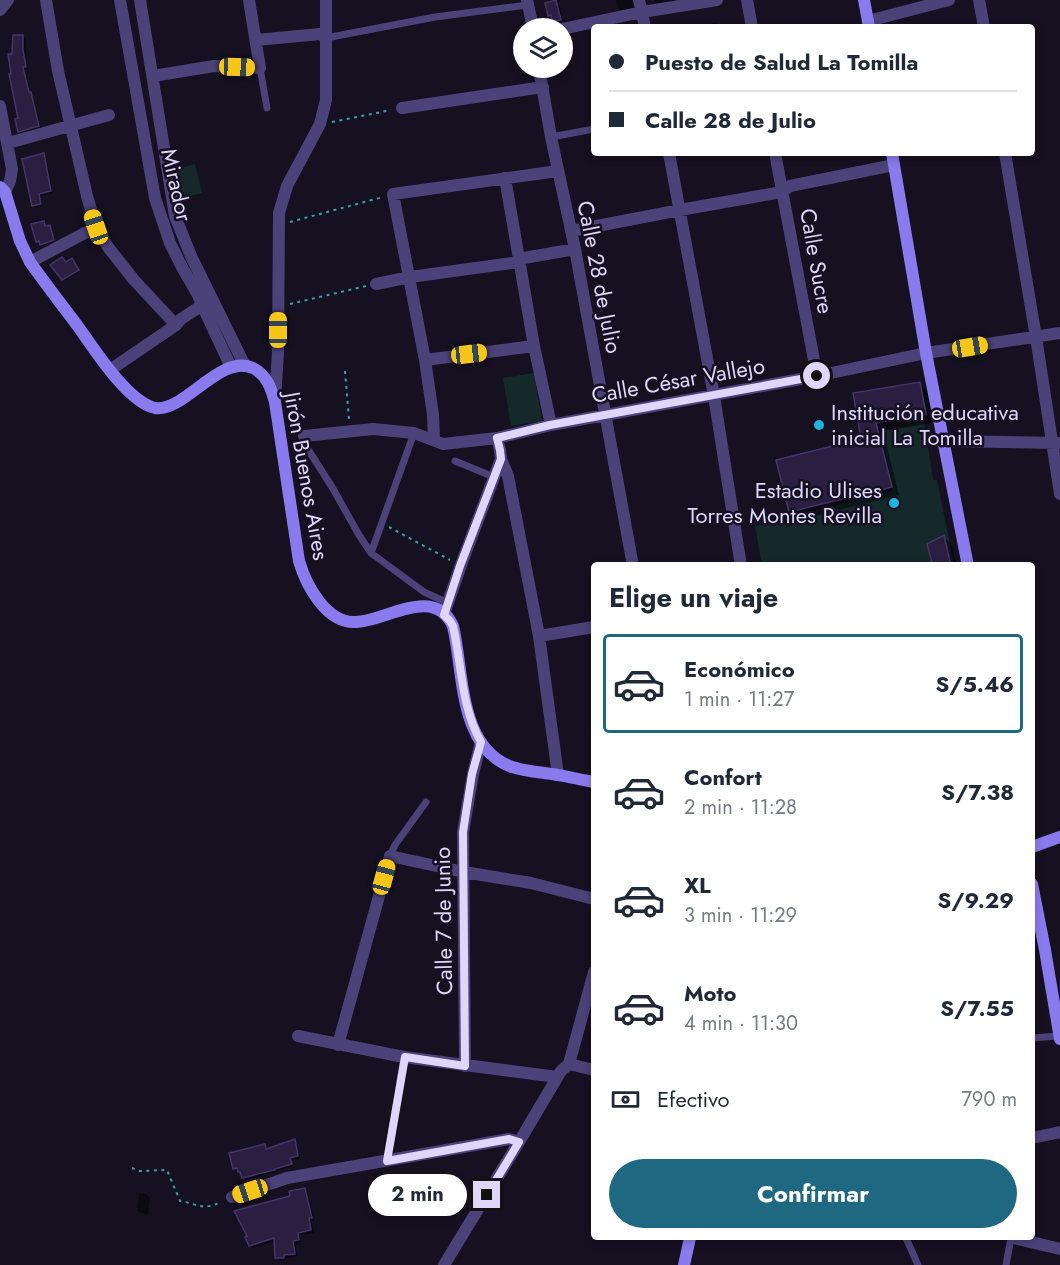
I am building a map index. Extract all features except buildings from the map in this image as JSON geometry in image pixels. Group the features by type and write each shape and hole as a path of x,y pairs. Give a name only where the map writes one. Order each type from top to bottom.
{"street":[{"path":"0,10 8,0"},
{"path":"46,0 58,71 96,227 108,247 134,280 176,325"},
{"name":"Mirador","path":"120,0 155,198 170,243 198,295 207,302 245,366"},
{"name":"Mirador","path":"140,0 175,216 231,367"},
{"path":"153,76 214,66 260,68 249,0"},
{"path":"275,402 281,204 287,186 320,124 326,100 326,0"},
{"path":"573,26 640,6 717,0"},
{"path":"747,0 751,24"},
{"path":"864,0 868,24 949,0"},
{"path":"979,0 983,24"},
{"path":"528,3 531,18"},
{"path":"640,6 644,24"},
{"path":"256,40 320,34 326,38"},
{"name":"Calle 28 de Julio","path":"542,78 632,562"},
{"path":"402,108 543,87"},
{"path":"0,105 12,169 10,181 3,189 20,241 30,262 117,379 148,405 162,408 172,405 231,367 245,366"},
{"path":"8,143 109,115"},
{"path":"670,156 714,396 740,562"},
{"name":"Calle Sucre","path":"776,156 817,376"},
{"path":"1006,156 1056,443 1060,494"},
{"path":"571,231 782,192 790,186 893,159 926,353 967,562"},
{"path":"434,440 433,415 425,360 393,194 558,171"},
{"path":"505,178 550,425"},
{"path":"30,262 96,227"},
{"path":"376,284 519,262 524,258 575,249"},
{"path":"110,370 207,302"},
{"name":"Calle César Vallejo","path":"304,436 374,429 414,433 443,444 497,438 550,425 714,396 926,353 1060,333"},
{"path":"425,360 534,346"},
{"name":"Jirón Buenos Aires","path":"245,366 259,371 272,390 299,561 316,596 335,616 354,622 371,620 417,606 446,609"},
{"path":"497,438 507,476 538,636 558,775"},
{"path":"943,441 1056,443"},
{"path":"501,459 446,609 453,626 466,706 474,730 494,757 512,767 591,781"},
{"path":"538,636 591,627"},
{"name":"Calle 7 de Junio","path":"465,1066 463,832 472,774 481,742"},
{"path":"1035,846 1060,837"},
{"path":"338,1045 390,856 531,883 591,898"},
{"path":"1035,900 1060,1038"},
{"path":"444,1265 557,1077 569,1064 591,983"},
{"path":"298,1036 405,1057 557,1077"},
{"path":"569,1064 591,1069"},
{"path":"1035,1137 1060,1132"},
{"path":"231,1197 287,1178 509,1139 519,1142"},
{"path":"684,1265 690,1240"},
{"path":"1026,1240 1060,1249"}],"lane":[{"path":"326,38 435,17 528,3"},
{"path":"260,68 267,108"},
{"path":"551,137 591,130"},
{"path":"371,553 414,433"},
{"path":"304,436 304,443 371,553 446,609"},
{"path":"455,461 494,477"},
{"path":"390,856 395,845 426,802"},
{"path":"1035,1038 1060,1038"},
{"path":"387,1161 405,1057"},
{"path":"907,1240 918,1265"},
{"path":"1006,1265 1018,1240"}],"path":[{"path":"320,124 402,108"},
{"path":"279,225 393,194"},
{"path":"278,307 376,284"},
{"path":"345,371 350,431"},
{"path":"381,523 460,566"},
{"path":"132,1168 139,1171 167,1170 180,1201 212,1207 231,1197"}],"green space":[{"path":"195,164 202,193 181,198 174,170"},
{"path":"534,373 542,421 511,426 503,378"},
{"name":"Estadio Ulises Torres Montes Revilla","path":"924,421 933,480 937,480 953,562 761,562 755,526 893,491 881,431"}],"place":[{"name":"Institución educativa inicial La Tomilla","path":"819,425"},
{"name":"Estadio Ulises Torres Montes Revilla","path":"894,503"}],"route":[{"path":"487,1195 519,1142 509,1139 387,1161 405,1057 465,1066 463,832 472,774 481,742 471,723 466,706 453,626 444,615 501,459 497,438 550,425 817,376"}]}
